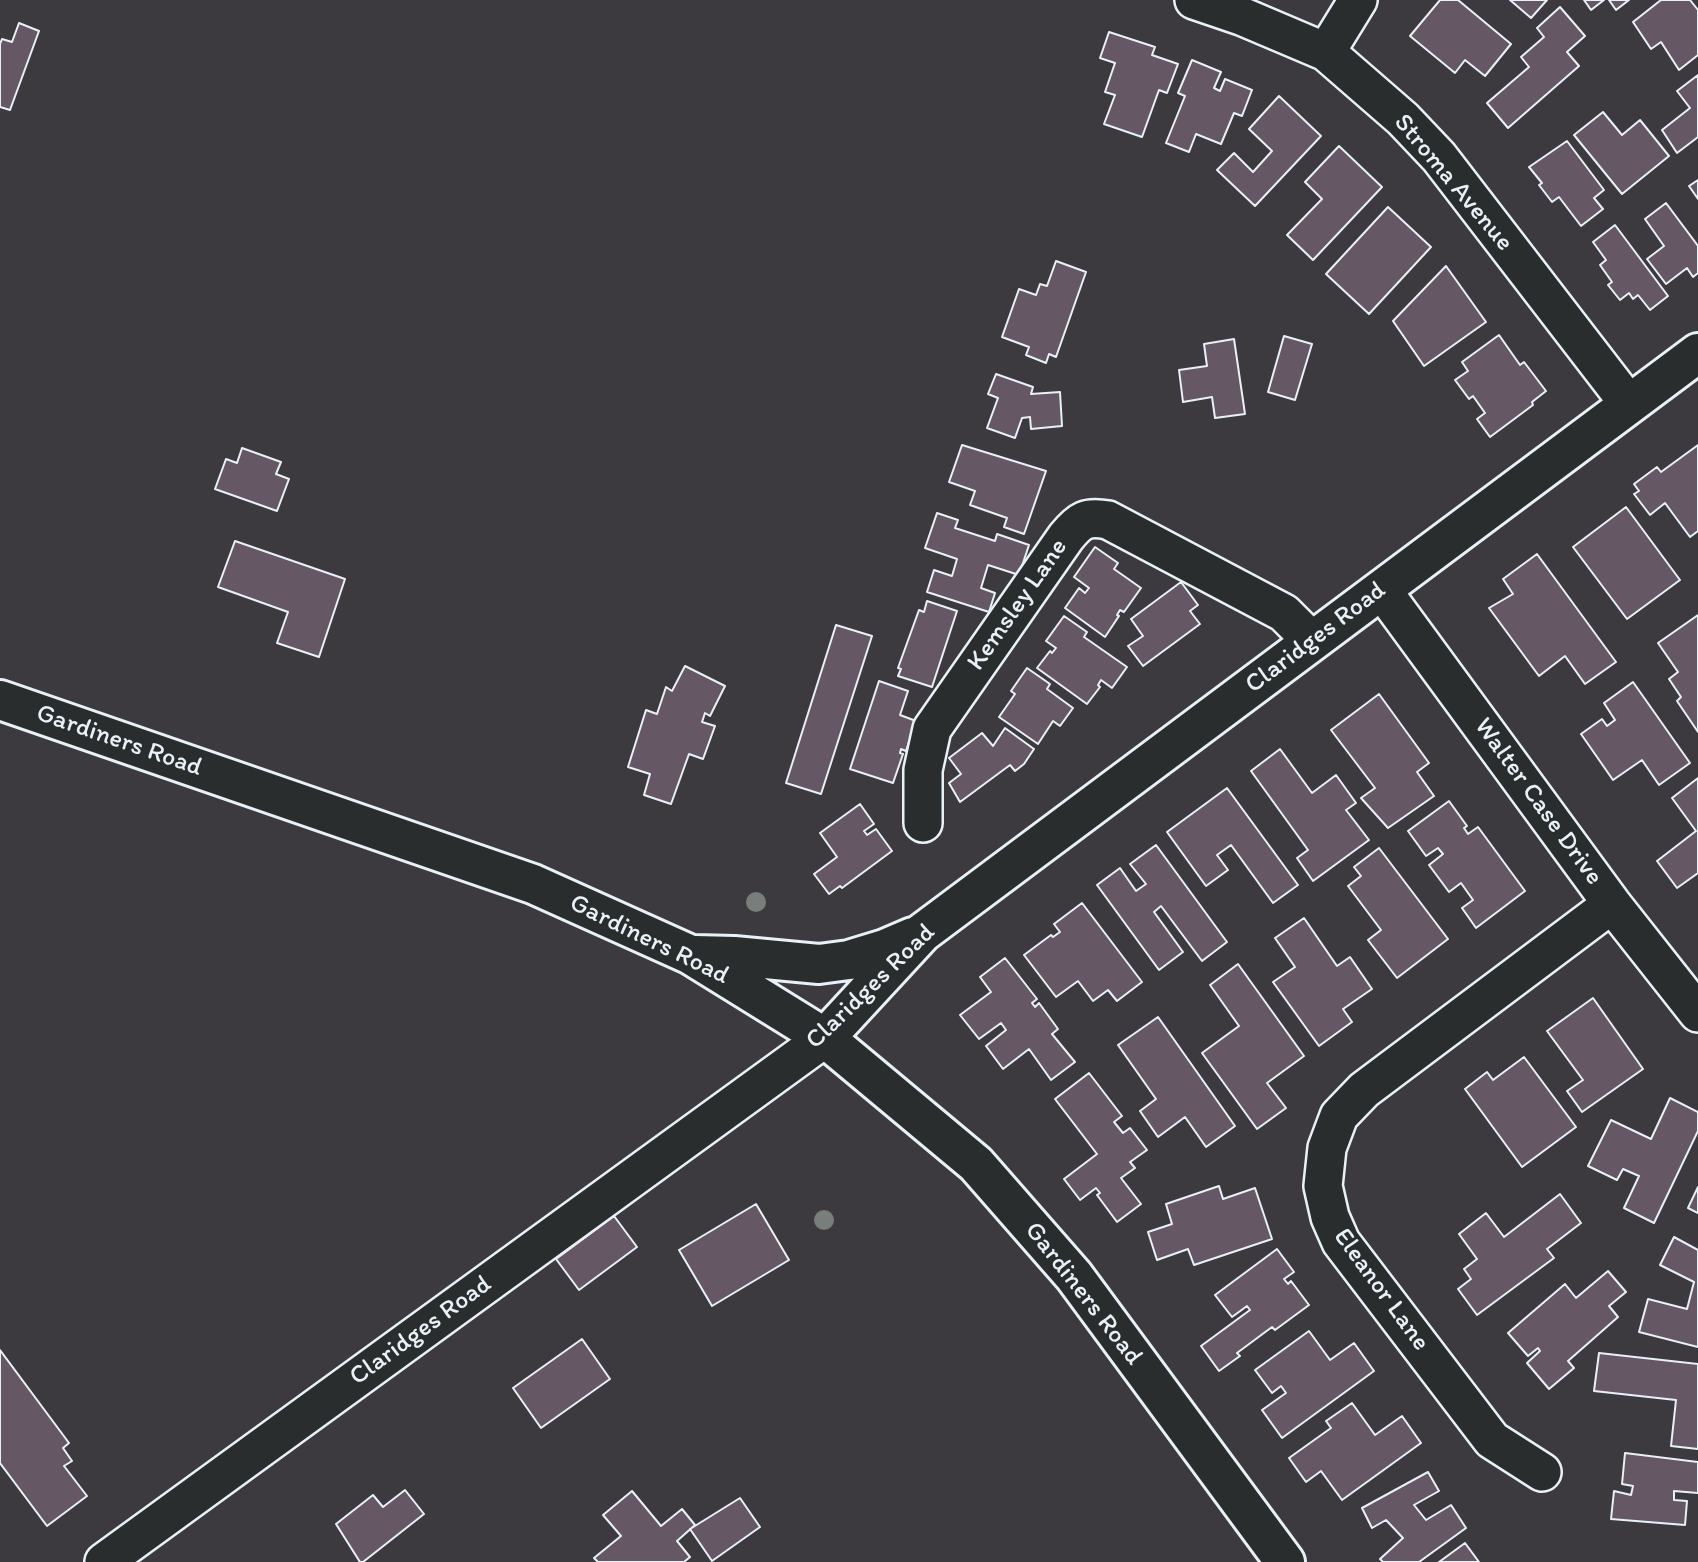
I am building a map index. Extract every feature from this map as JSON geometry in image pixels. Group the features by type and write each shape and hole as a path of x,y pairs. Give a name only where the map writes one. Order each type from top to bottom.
{"street":[{"name":"Stroma Avenue","path":"1194,0 1241,16 1326,52 1403,119 1438,157 1629,404"},
{"path":"1326,52 1358,0"},
{"name":"Claridges Road","path":"104,1562 825,1038 922,933 1698,353"},
{"name":"Kemsley Lane","path":"923,824 923,770 932,729 1066,537 1076,525 1091,517 1108,520 1284,613 1312,641"},
{"name":"Walter Case Drive","path":"1382,590 1612,904 1698,1013"},
{"name":"Gardiners Road","path":"0,700 533,884 691,955 825,1038 976,1164 1074,1276 1285,1562"},
{"name":"Eleanor Lane","path":"1542,1472 1492,1440 1341,1242 1330,1217 1323,1186 1327,1148 1339,1116 1363,1090 1612,904"},
{"path":"691,955 819,964 885,950 922,933"}],"building":[{"path":"1440,0 1458,0 1511,44 1485,76 1465,60 1455,73 1410,36"},
{"path":"1510,0 1547,0 1531,18"},
{"path":"1584,0 1604,0 1591,10"},
{"path":"1609,0 1629,0 1616,10"},
{"path":"1661,0 1690,0 1698,10 1698,55 1679,70 1661,42 1651,49 1633,22"},
{"path":"1560,7 1585,36 1567,52 1579,66 1508,128 1487,103 1529,67 1521,57 1544,37 1537,28"},
{"path":"19,23 39,31 10,110 0,107 0,44 2,39 12,42"},
{"path":"1109,32 1155,47 1152,55 1178,64 1167,93 1159,90 1142,137 1104,124 1115,95 1105,92 1115,63 1100,58"},
{"path":"1192,60 1221,72 1214,88 1220,91 1225,79 1252,90 1242,116 1234,113 1221,144 1196,134 1189,152 1166,143 1185,96 1178,93"},
{"path":"1698,75 1698,137 1677,153 1662,130 1690,108 1677,91"},
{"path":"1279,96 1321,136 1255,206 1217,170 1234,153 1253,172 1272,151 1249,129"},
{"path":"1603,112 1622,135 1640,120 1669,156 1622,194 1574,135"},
{"path":"1567,141 1604,190 1594,198 1603,209 1581,226 1559,197 1552,202 1529,167"},
{"path":"1339,146 1382,187 1313,260 1287,235 1322,199 1305,182"},
{"path":"1698,180 1698,199 1689,186"},
{"path":"1666,203 1698,246 1698,273 1693,277 1687,268 1666,284 1647,259 1664,246 1645,219"},
{"path":"1388,207 1431,247 1369,314 1326,274"},
{"path":"1615,225 1668,296 1650,310 1638,295 1633,299 1629,293 1620,300 1608,285 1612,282 1600,265 1606,260 1593,242"},
{"path":"1056,261 1086,272 1056,357 1049,354 1046,363 1026,355 1029,347 1002,337 1019,289 1036,295 1040,284 1047,286"},
{"path":"1446,266 1486,322 1424,366 1393,321"},
{"path":"1499,335 1520,365 1524,362 1546,391 1532,402 1533,405 1490,437 1477,419 1485,413 1473,396 1469,399 1455,380 1468,371 1462,362"},
{"path":"1284,336 1312,344 1295,400 1268,392"},
{"path":"1234,339 1245,414 1215,418 1212,397 1183,402 1179,370 1207,366 1204,344"},
{"path":"996,374 1033,387 1031,394 1060,392 1062,426 1031,429 1030,417 1022,418 1015,438 987,428 998,398 988,394"},
{"path":"962,445 1046,471 1024,534 1004,527 1007,518 970,505 975,491 949,482"},
{"path":"1698,445 1698,531 1690,537 1665,503 1650,515 1634,494 1639,491 1634,484 1657,467 1661,472"},
{"path":"242,448 281,462 276,474 289,479 277,511 215,489 226,459 237,463"},
{"path":"1626,507 1680,580 1627,619 1573,547"},
{"path":"937,513 958,520 955,528 995,541 997,534 1029,545 1019,575 988,565 981,588 995,593 989,612 927,592 934,570 952,576 957,559 925,548"},
{"path":"235,541 345,579 319,657 277,643 288,612 218,587"},
{"path":"1095,547 1118,563 1114,569 1141,588 1124,612 1120,610 1105,637 1065,608 1079,588 1085,593 1089,588 1074,577"},
{"path":"1537,554 1616,662 1585,684 1565,656 1539,676 1489,608 1513,594 1503,579"},
{"path":"1181,582 1198,605 1190,611 1200,624 1143,666 1128,646 1143,636 1131,619"},
{"path":"927,601 957,611 932,687 898,676 901,669 898,668 919,610 924,612"},
{"path":"1698,615 1698,732 1677,701 1681,697 1669,679 1678,672 1658,643"},
{"path":"1064,616 1087,632 1084,637 1127,667 1112,688 1101,680 1098,685 1100,687 1087,704 1037,668 1050,651 1052,653 1056,648 1046,641"},
{"path":"836,625 872,636 821,794 786,783"},
{"path":"685,666 725,686 710,716 705,713 702,722 715,726 703,759 689,754 671,804 644,795 650,774 628,767 646,710 657,714 666,687 672,691"},
{"path":"1027,668 1050,684 1047,689 1073,708 1060,726 1053,721 1038,744 999,717 1015,694 1011,691"},
{"path":"879,681 908,691 900,715 916,721 906,751 901,749 900,753 903,754 893,783 850,769"},
{"path":"1633,682 1690,763 1659,785 1642,760 1613,780 1581,734 1602,719 1607,726 1615,720 1604,703"},
{"path":"1379,694 1429,763 1417,772 1434,796 1388,828 1361,798 1375,788 1331,730"},
{"path":"1005,728 1034,749 1024,764 1015,771 1010,765 960,802 949,783 961,774 949,758 982,733 993,746"},
{"path":"1280,749 1312,793 1336,775 1356,803 1346,810 1369,840 1313,881 1297,858 1308,850 1251,771"},
{"path":"1698,778 1698,873 1677,888 1657,861 1696,831 1672,798"},
{"path":"1227,788 1298,885 1273,903 1231,845 1217,855 1228,870 1206,886 1167,832"},
{"path":"1449,801 1467,826 1464,828 1468,834 1478,827 1525,891 1476,928 1462,908 1473,900 1461,883 1449,892 1429,865 1443,854 1438,848 1426,856 1408,831"},
{"path":"860,804 874,824 864,831 867,835 876,829 892,851 842,888 840,886 829,894 814,874 837,857 820,833"},
{"path":"1156,845 1227,942 1202,961 1161,906 1154,912 1183,952 1159,970 1097,885 1120,868 1136,891 1146,884 1130,864"},
{"path":"1379,848 1448,939 1397,978 1368,940 1381,930 1348,886 1361,876 1354,867"},
{"path":"1082,903 1142,982 1117,1001 1108,990 1093,1001 1078,981 1056,997 1024,955 1051,935 1053,937 1060,932 1054,924"},
{"path":"1304,918 1337,966 1350,957 1372,989 1343,1009 1352,1022 1319,1046 1273,982 1295,967 1275,938"},
{"path":"1005,958 1037,999 1032,1003 1035,1007 1039,1003 1058,1029 1052,1034 1075,1062 1051,1080 1029,1049 1003,1069 986,1046 1006,1030 1001,1023 979,1039 960,1015 991,992 980,977"},
{"path":"1238,964 1304,1056 1267,1083 1286,1108 1257,1129 1202,1053 1239,1026 1210,985"},
{"path":"1593,998 1643,1069 1582,1112 1567,1091 1583,1080 1547,1031"},
{"path":"1158,1017 1235,1126 1206,1147 1185,1117 1158,1137 1140,1111 1156,1099 1118,1045"},
{"path":"1524,1057 1576,1127 1522,1167 1465,1089 1487,1072 1493,1080"},
{"path":"1089,1073 1122,1116 1114,1122 1123,1133 1130,1128 1147,1150 1130,1162 1135,1168 1121,1178 1141,1204 1117,1222 1097,1195 1100,1193 1096,1188 1080,1200 1064,1179 1097,1154 1055,1099"},
{"path":"1670,1098 1698,1112 1698,1131 1654,1223 1624,1208 1639,1176 1623,1169 1617,1180 1588,1166 1611,1120 1651,1139"},
{"path":"1219,1186 1223,1199 1255,1188 1272,1239 1194,1265 1188,1249 1157,1260 1148,1232 1172,1224 1166,1204"},
{"path":"1698,1187 1698,1213 1688,1208"},
{"path":"1560,1194 1581,1223 1547,1249 1554,1258 1477,1315 1458,1289 1471,1279 1464,1269 1477,1259 1459,1234 1486,1213 1504,1237"},
{"path":"756,1204 789,1260 712,1306 679,1250"},
{"path":"614,1216 637,1247 579,1290 556,1259"},
{"path":"1674,1237 1698,1250 1698,1347 1639,1332 1648,1299 1687,1309 1694,1282 1660,1265"},
{"path":"1277,1249 1294,1272 1284,1279 1288,1284 1291,1281 1309,1305 1275,1330 1272,1327 1237,1353 1240,1356 1219,1371 1201,1346 1250,1310 1247,1306 1232,1317 1215,1295"},
{"path":"1608,1271 1626,1292 1609,1306 1618,1317 1568,1361 1574,1368 1549,1389 1527,1363 1540,1351 1538,1348 1528,1356 1508,1333 1565,1284 1576,1298"},
{"path":"1309,1331 1330,1360 1354,1343 1374,1371 1282,1438 1262,1410 1286,1393 1281,1386 1272,1393 1255,1370"},
{"path":"582,1339 610,1379 541,1428 513,1388"},
{"path":"0,1350 69,1443 63,1448 72,1461 64,1466 87,1496 47,1526 0,1463"},
{"path":"1599,1353 1698,1364 1698,1449 1671,1446 1676,1400 1594,1391"},
{"path":"1352,1403 1375,1435 1402,1416 1421,1443 1342,1500 1321,1471 1306,1482 1289,1458 1331,1428 1326,1421"},
{"path":"1625,1453 1698,1462 1698,1493 1674,1491 1674,1500 1687,1501 1685,1525 1611,1519 1614,1491 1631,1495 1633,1486 1622,1484"},
{"path":"1428,1472 1439,1491 1414,1505 1426,1520 1451,1505 1466,1528 1419,1562 1383,1562 1380,1559 1403,1538 1386,1520 1372,1528 1362,1508"},
{"path":"405,1490 424,1514 360,1562 336,1524 373,1495 383,1507"},
{"path":"632,1491 661,1526 682,1509 695,1525 677,1541 690,1557 684,1562 598,1562 594,1558 621,1536 603,1515"},
{"path":"740,1498 760,1527 712,1561 690,1529"},
{"path":"1465,1543 1479,1562 1439,1562"}]}
